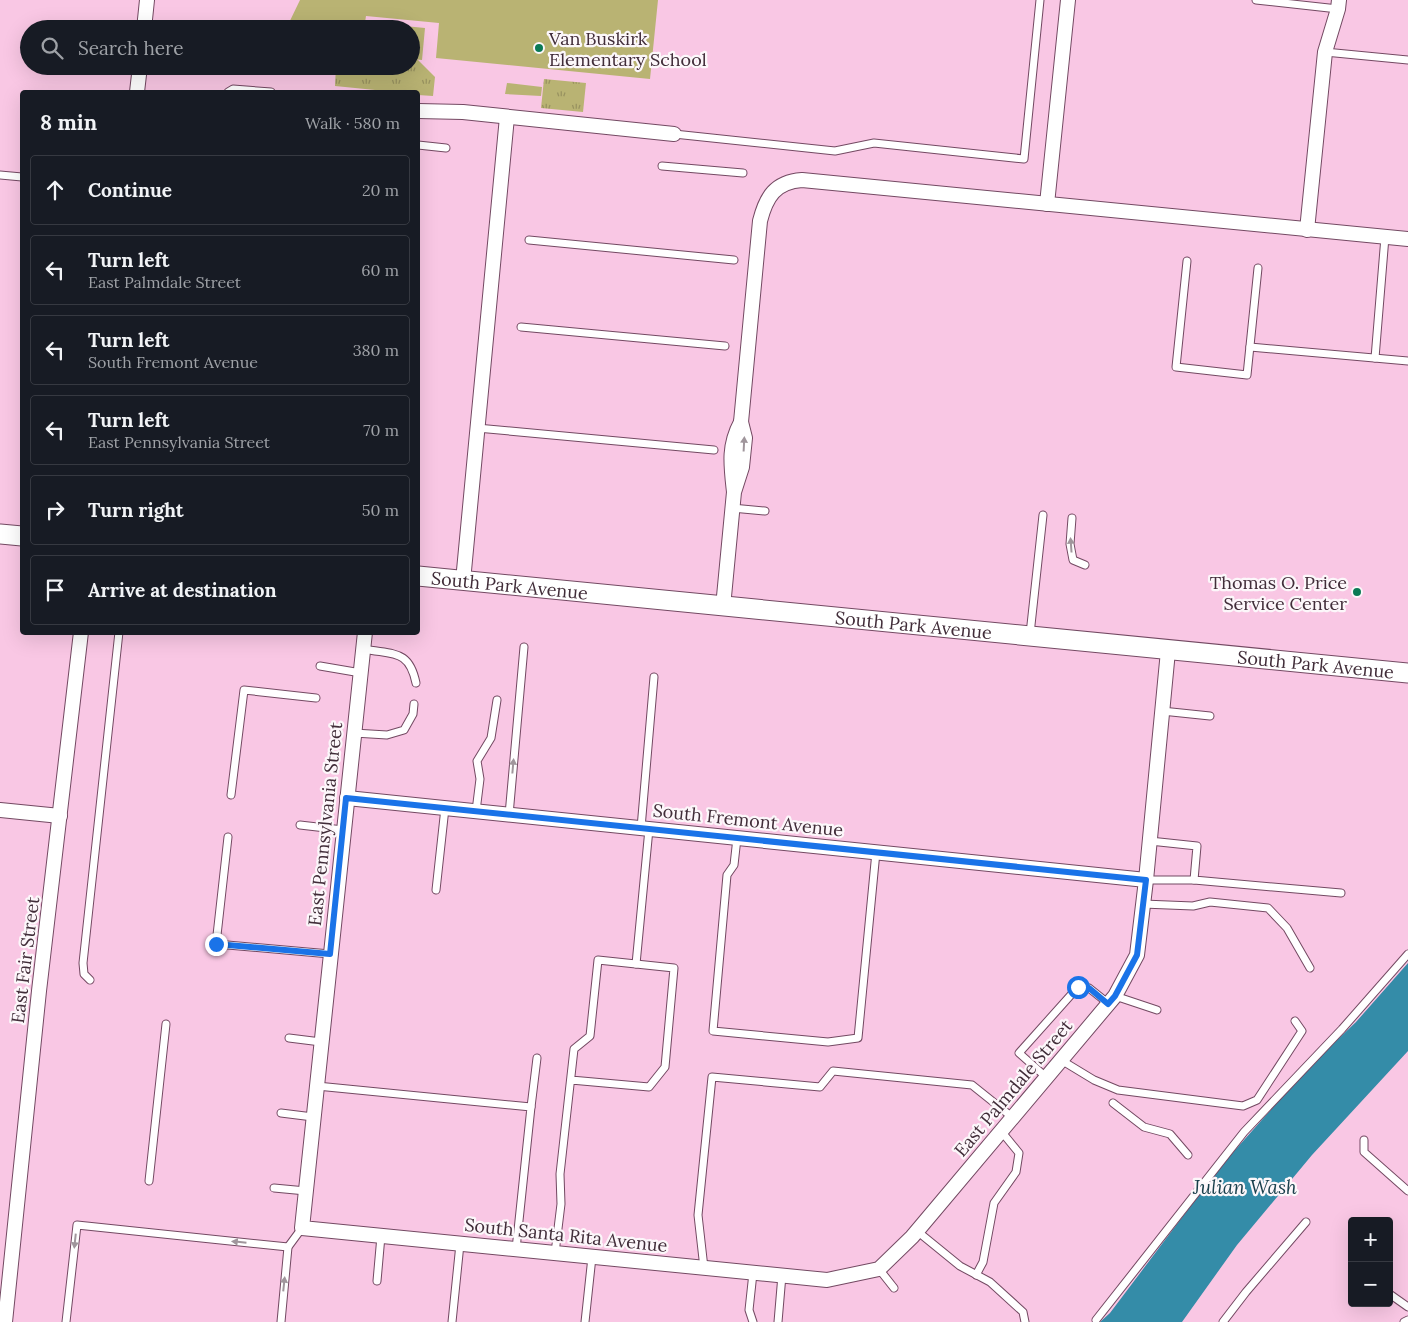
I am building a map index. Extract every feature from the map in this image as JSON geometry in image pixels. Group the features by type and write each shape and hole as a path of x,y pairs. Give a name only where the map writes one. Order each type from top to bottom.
{"main road":[{"path":"0,534 20,536"},
{"name":"South Park Avenue","path":"420,576 1168,651 1408,673"}],"street":[{"path":"145,20 147,0"},
{"path":"1046,204 1068,0"},
{"path":"1307,230 1325,52 1338,4"},
{"path":"137,90 139,75"},
{"path":"420,111 507,116 674,134"},
{"path":"463,581 507,116"},
{"path":"723,607 734,492 742,467 745,438 741,422 760,221 766,201 783,184 802,180 1408,240"},
{"name":"East Fair Street","path":"5,1322 39,991 81,635"},
{"name":"East Pennsylvania Street","path":"302,1228 346,798 365,635"},
{"name":"East Palmdale Street","path":"879,1269 916,1231 1112,1000 1137,955 1144,904 1168,651"},
{"name":"South Fremont Avenue","path":"346,798 1146,880"},
{"path":"0,810 60,816"},
{"name":"South Santa Rita Avenue","path":"302,1228 827,1280 879,1269"}],"lane":[{"path":"674,134 835,151 874,143 1024,159 1040,0"},
{"path":"1256,0 1338,4"},
{"path":"1325,52 1408,60"},
{"path":"231,90 245,90"},
{"path":"420,145 446,148"},
{"path":"662,166 744,173"},
{"path":"0,175 20,177"},
{"path":"1375,358 1385,237"},
{"path":"529,240 734,260"},
{"path":"1187,262 1176,367 1247,375 1258,268"},
{"path":"521,327 725,346"},
{"path":"1250,347 1408,361"},
{"path":"477,428 714,450"},
{"path":"732,508 765,511"},
{"path":"1030,637 1044,515"},
{"path":"1072,518 1070,544 1073,560 1085,565"},
{"path":"90,980 84,974 83,963 120,635"},
{"path":"509,815 524,646"},
{"path":"364,649 395,654 406,659 414,670 416,683"},
{"path":"320,666 361,673"},
{"path":"636,964 654,677"},
{"path":"231,795 244,690 316,698"},
{"path":"476,811 480,779 478,761 491,738 497,700"},
{"path":"354,733 387,735 404,730 413,714 414,704"},
{"path":"1162,711 1210,716"},
{"path":"436,890 445,808"},
{"path":"300,826 343,830"},
{"path":"228,837 216,944 330,954"},
{"path":"737,838 734,865 728,875 713,1031 828,1042 858,1038 876,852"},
{"path":"1150,841 1197,846 1194,880"},
{"path":"1146,880 1194,880 1341,893"},
{"path":"1144,904 1193,906 1210,902 1268,908 1287,928 1310,968"},
{"path":"1096,1320 1244,1132 1342,1029 1408,954"},
{"path":"556,1253 561,1204 560,1174 574,1049 590,1036 598,960 674,968 665,1066 649,1087 571,1080"},
{"path":"1046,1077 1019,1053 1078,987 1089,988 1112,1000 1157,1010"},
{"path":"1061,1060 1094,1080 1118,1090 1243,1106 1257,1100 1302,1031 1295,1021"},
{"path":"149,1181 166,1024"},
{"path":"289,1038 321,1042"},
{"path":"516,1249 537,1058"},
{"path":"704,1268 698,1214 712,1077 820,1087 833,1071 972,1085 1012,1117"},
{"path":"317,1086 532,1107"},
{"path":"1113,1103 1144,1127 1170,1134 1188,1155"},
{"path":"281,1114 314,1117"},
{"path":"976,1275 983,1262 994,1202 1016,1172 1019,1153 1001,1131"},
{"path":"1364,1140 1364,1152 1408,1191"},
{"path":"274,1188 306,1191"},
{"path":"1223,1322 1306,1222"},
{"path":"66,1322 77,1225 288,1247"},
{"path":"281,1322 288,1247 302,1228"},
{"path":"916,1231 960,1266 990,1282 1023,1312 1025,1322"},
{"path":"377,1281 381,1236"},
{"path":"452,1322 460,1244"},
{"path":"585,1322 592,1257"},
{"path":"879,1269 894,1288"},
{"path":"753,1273 749,1310 753,1322"},
{"path":"778,1322 782,1275"},
{"path":"1393,1296 1408,1306"},
{"path":"1404,1322 1408,1320"}],"green space":[{"path":"300,0 658,0 650,79 436,58 439,23 366,16 365,20 290,20"},
{"path":"420,28 425,28 422,60 420,60"},
{"path":"420,62 435,77 433,96 420,95 420,90 375,90 335,86 336,75 420,75"},
{"path":"544,79 586,83 583,112 541,108"},
{"path":"507,83 542,87 541,96 505,94"}],"water":[{"name":"Julian Wash","path":"1408,963 1408,1051 1312,1155 1237,1245 1182,1322 1100,1322 1110,1313 1220,1167 1309,1067 1356,1022"}],"place":[{"name":"Van Buskirk Elementary School","path":"539,48"},
{"name":"Thomas O. Price Service Center","path":"1357,592"}],"route":[{"path":"216,944 330,954 346,798 1146,880 1137,955 1115,996 1108,1004 1089,988 1078,987"}]}
